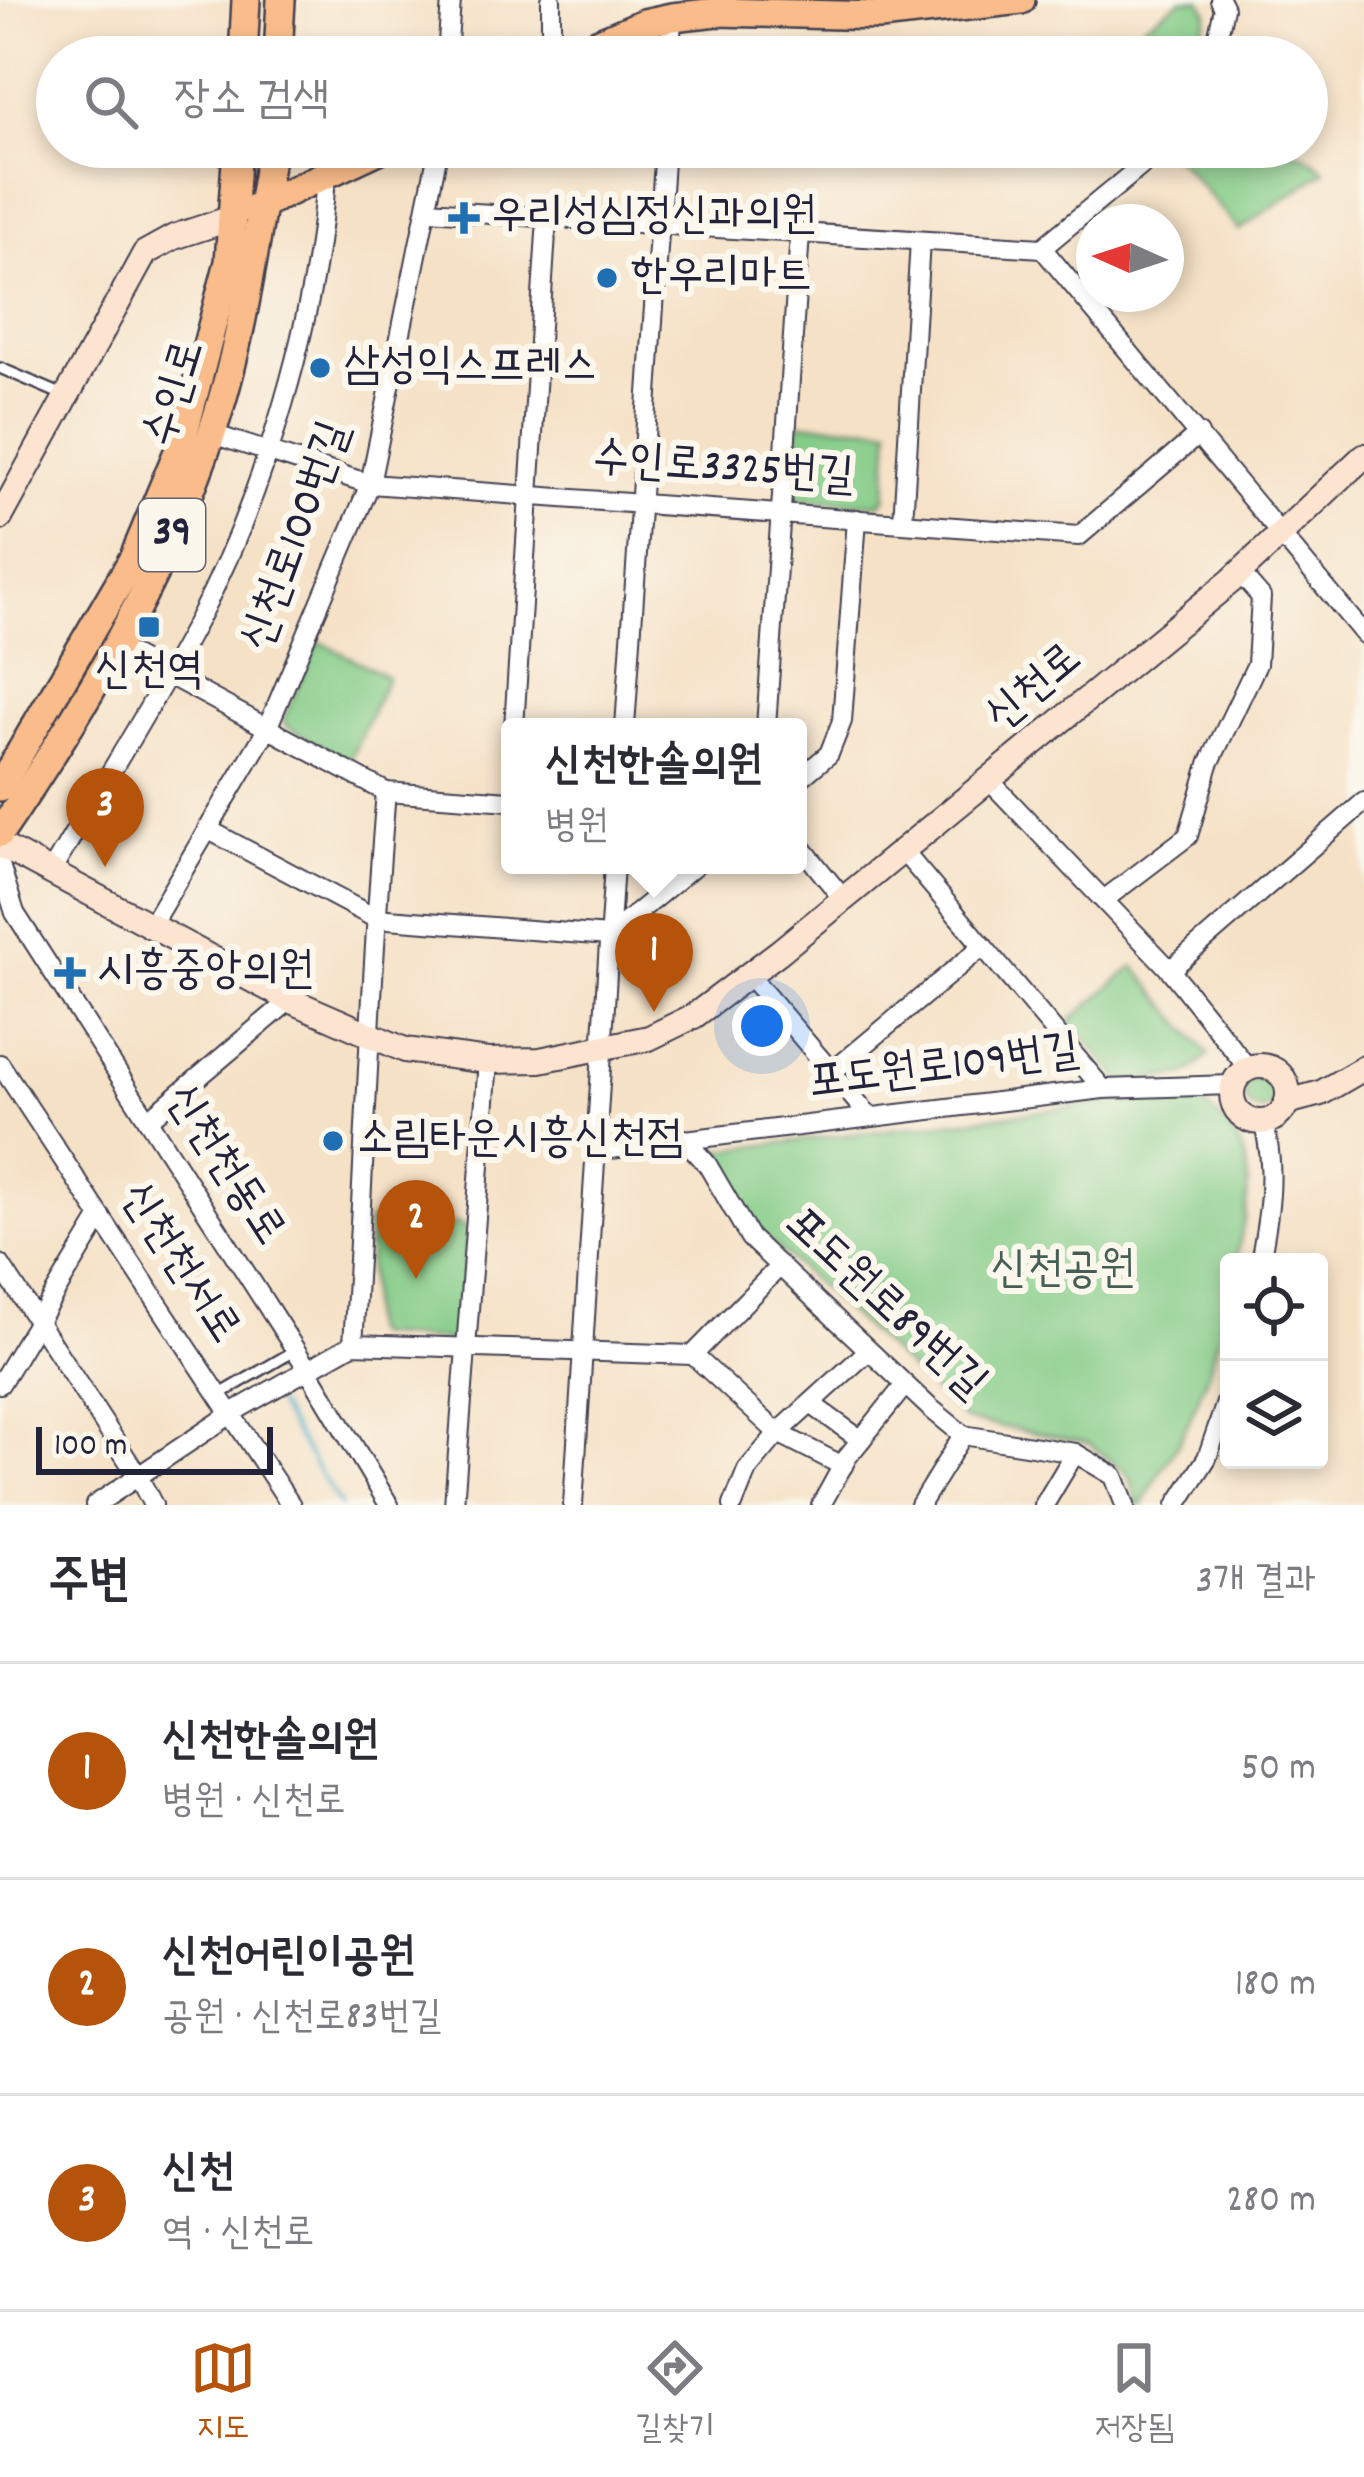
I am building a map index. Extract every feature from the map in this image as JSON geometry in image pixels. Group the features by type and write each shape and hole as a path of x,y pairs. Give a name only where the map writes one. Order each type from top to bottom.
{"main road":[{"path":"244,36 247,0"},
{"path":"279,36 281,0"},
{"path":"613,36 644,23 718,12 880,16 1021,0"},
{"name":"수인로","path":"0,787 134,556 160,501 197,394 217,317 229,262 236,168"},
{"name":"수인로","path":"0,833 115,646 181,517 212,434 241,326 268,168"},
{"path":"232,218 341,168"}],"street":[{"path":"448,36 451,0"},
{"path":"551,0 551,36"},
{"path":"1218,36 1224,8 1220,0"},
{"path":"671,36 672,17"},
{"name":"신천로100번길","path":"151,925 266,730 370,484 435,168"},
{"path":"626,718 664,168"},
{"path":"428,210 1042,248 1139,168"},
{"path":"51,872 200,617 242,526 280,412 310,288 326,175"},
{"path":"0,518 145,253 174,237 232,218"},
{"path":"515,718 547,218"},
{"path":"767,718 800,234"},
{"path":"903,522 920,241"},
{"path":"1042,248 1364,634"},
{"name":"수인로3325번길","path":"212,434 370,484 1078,536 1199,434"},
{"name":"신천로","path":"0,845 290,1000 405,1050 488,1061 541,1060 649,1038 694,1016 844,900 1240,573 1364,456"},
{"path":"807,772 829,754 842,721 857,519"},
{"path":"1105,899 1188,836 1209,764 1257,664 1262,597 1240,573"},
{"path":"115,646 386,792 501,800"},
{"path":"990,781 1170,970 1240,1076 1235,1109 1248,1120 1263,1122 1278,1115 1287,1102 1287,1086 1278,1072 1264,1065 1240,1076"},
{"path":"353,1345 386,792"},
{"path":"1170,970 1364,802"},
{"path":"207,829 375,918 609,936 684,874"},
{"path":"903,851 1102,1089"},
{"path":"807,854 844,900"},
{"name":"신천천동로","path":"0,865 15,914 296,1351 300,1372 389,1505"},
{"path":"573,1505 613,874"},
{"path":"832,1072 982,946"},
{"path":"749,975 869,1116"},
{"path":"148,1120 290,1000"},
{"path":"454,1505 488,1061"},
{"name":"신천천서로","path":"0,1064 216,1396 234,1412 291,1505"},
{"path":"1287,1102 1321,1094 1364,1068"},
{"name":"포도원로109번길","path":"594,1151 1240,1076"},
{"path":"1262,1253 1271,1201 1269,1140 1263,1122"},
{"name":"포도원로89번길","path":"685,1139 707,1164 750,1238 778,1268 963,1435 1076,1453"},
{"path":"0,1384 101,1217"},
{"path":"0,1264 153,1505"},
{"path":"693,1355 778,1268"},
{"path":"95,1505 234,1412 353,1345 693,1355 778,1433 843,1466"},
{"path":"734,1505 747,1470 778,1433 868,1351"},
{"path":"821,1505 861,1440 905,1385"},
{"path":"811,1404 861,1440"},
{"path":"1177,1505 1207,1458 1220,1420"},
{"path":"920,1505 963,1435"},
{"path":"1044,1505 1076,1453 1114,1476 1125,1505"}],"lane":[{"path":"0,368 68,397"},
{"path":"216,1396 296,1351"}],"green space":[{"path":"1182,0 1201,0 1208,13 1202,36 1127,36"},
{"path":"1185,168 1325,171 1239,230"},
{"path":"797,423 890,428 886,498 880,504 798,500 794,493"},
{"path":"318,644 387,677 349,762 286,726 283,719"},
{"path":"1134,966 1209,1055 1186,1075 1122,1082 1070,1021"},
{"path":"1260,1078 1272,1082 1276,1094 1272,1106 1260,1110 1248,1106 1244,1094 1248,1082"},
{"name":"신천공원","path":"1186,1093 1211,1111 1240,1147 1248,1186 1246,1208 1238,1253 1220,1253 1220,1329 1207,1375 1181,1438 1143,1505 1138,1505 1129,1475 1088,1443 965,1420 763,1235 715,1151"},
{"path":"369,1220 460,1224 466,1229 462,1336 455,1341 372,1335"}],"waterway":[{"path":"277,1405 340,1505"}],"place":[{"name":"우리성심정신과의원","path":"464,218"},
{"name":"한우리마트","path":"607,278"},
{"name":"삼성익스프레스","path":"320,368"},
{"name":"신천역","path":"149,627"},
{"name":"신천","path":"105,867"},
{"name":"시흥중앙의원","path":"70,973"},
{"name":"신천한솔의원","path":"654,1012"},
{"name":"소림타운시흥신천점","path":"333,1141"},
{"name":"신천어린이공원","path":"416,1279"}]}
